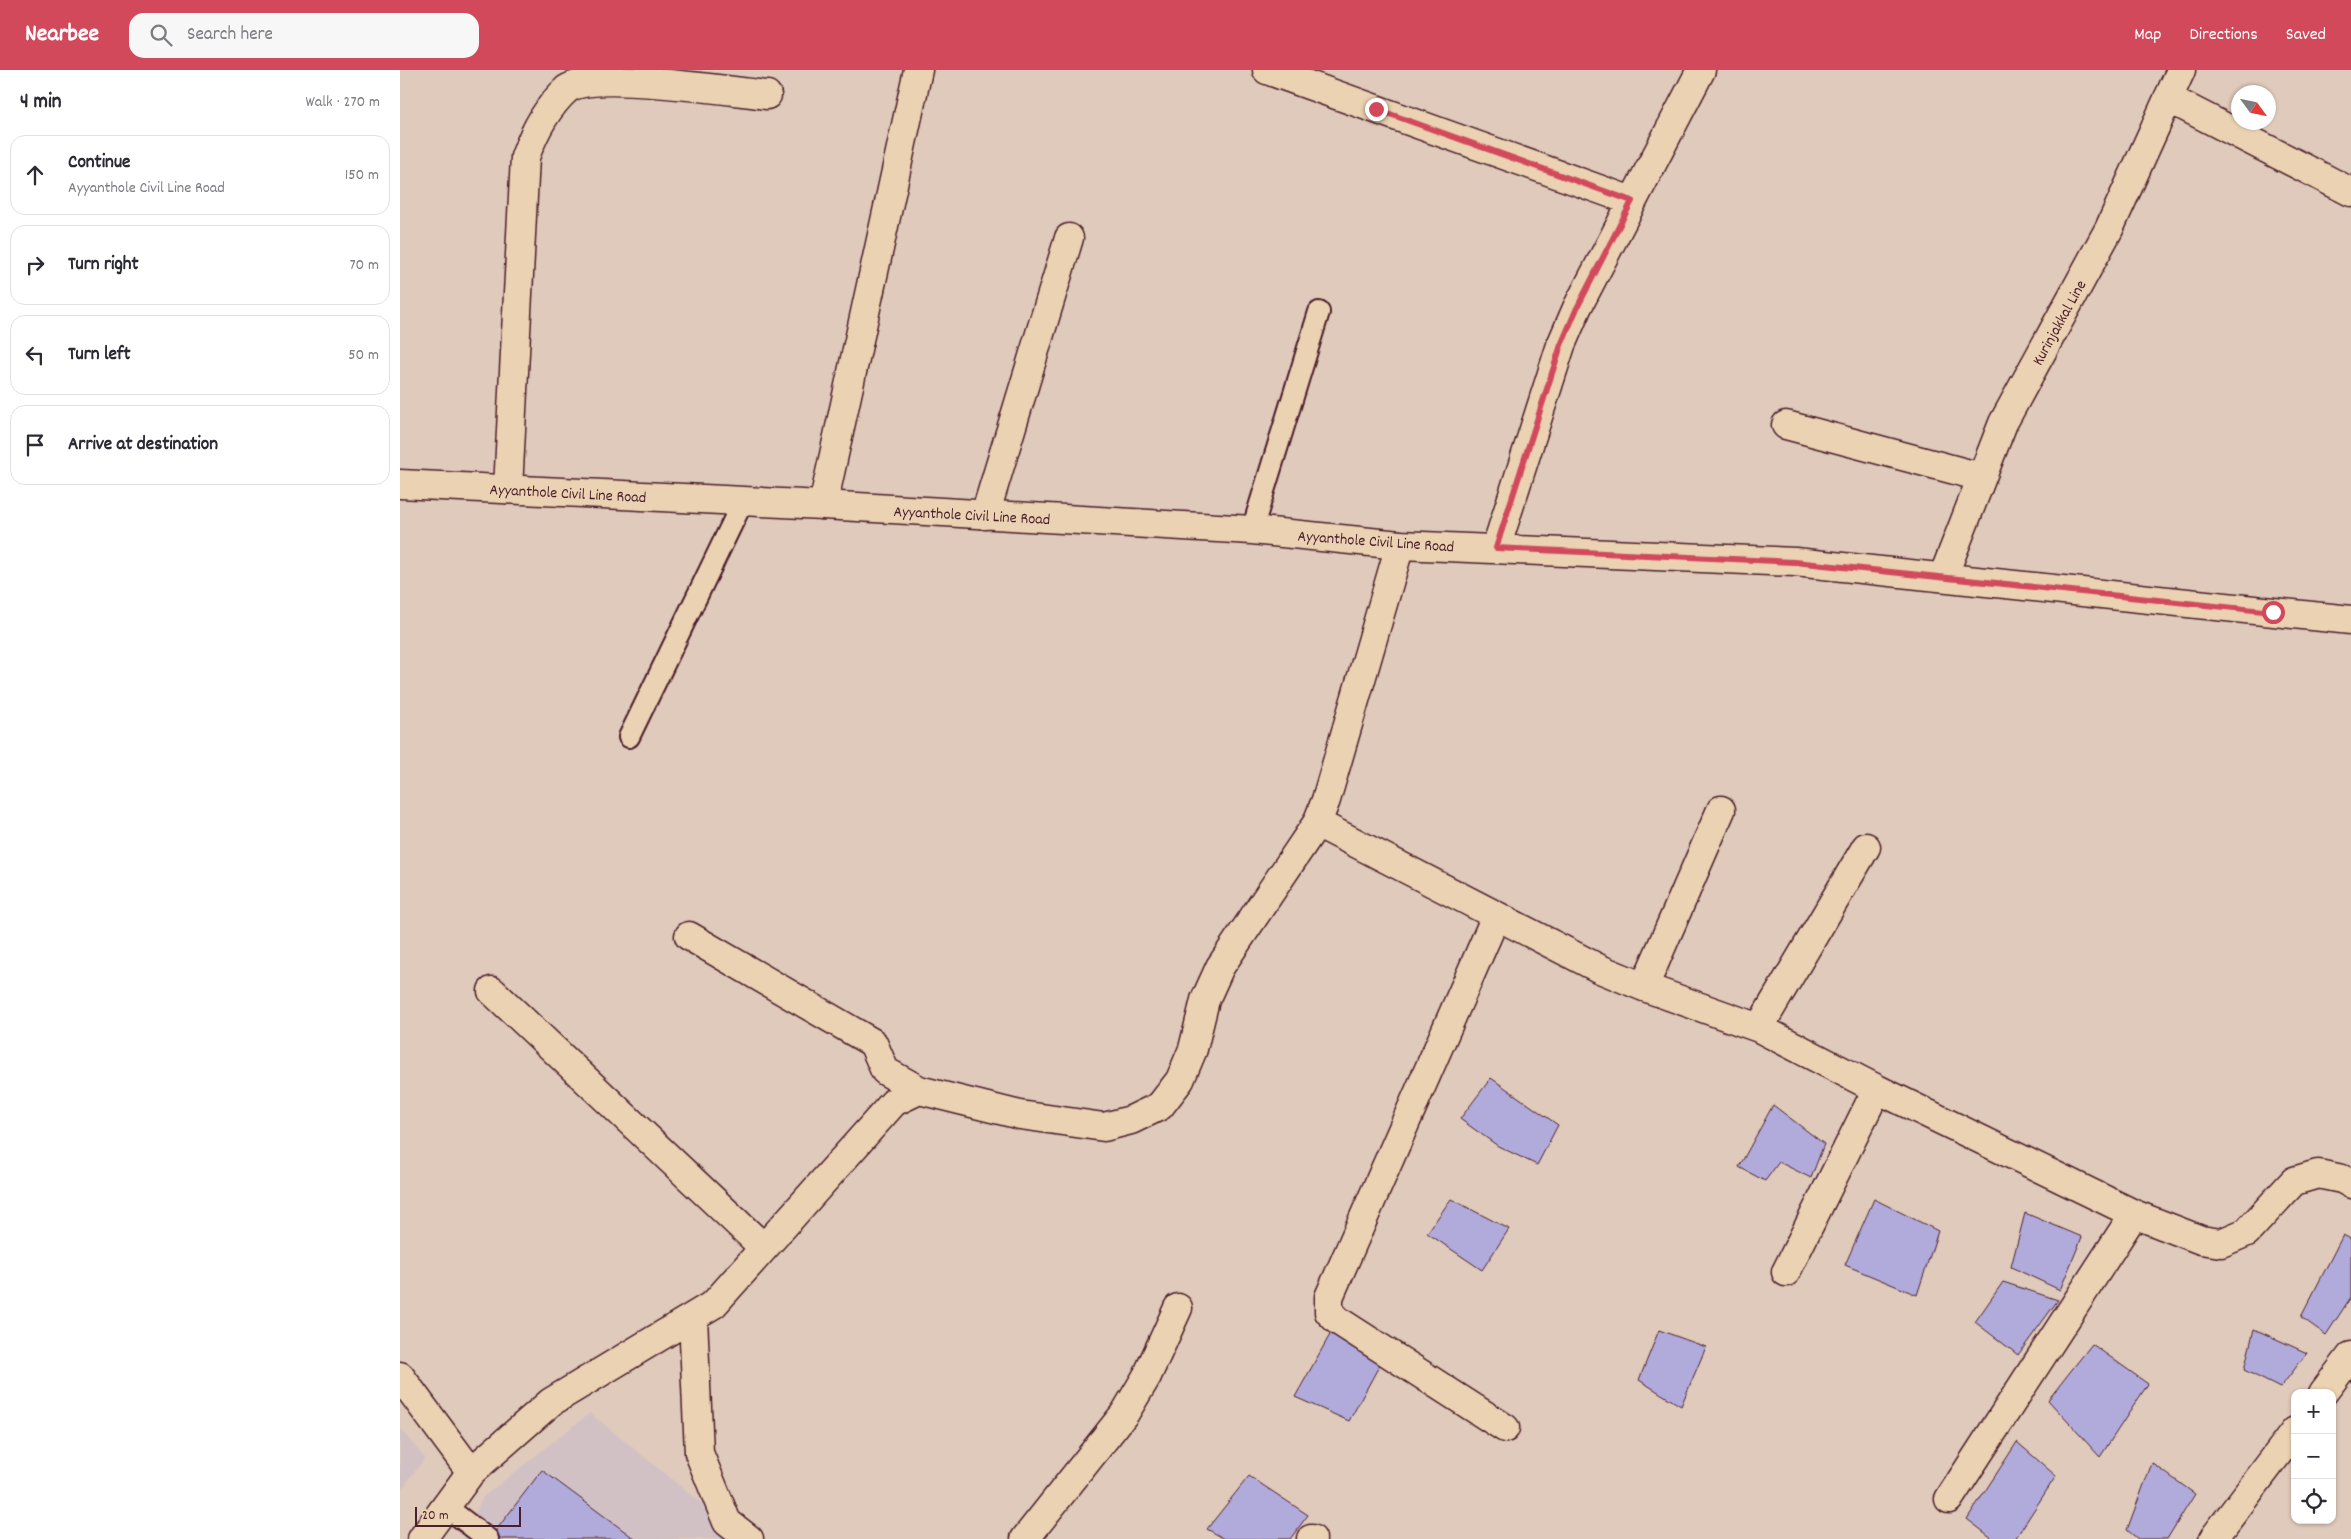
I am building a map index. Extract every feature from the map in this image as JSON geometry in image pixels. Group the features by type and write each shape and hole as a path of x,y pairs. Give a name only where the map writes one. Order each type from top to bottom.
{"street":[{"path":"823,505 918,70"},
{"path":"1267,70 1632,201"},
{"path":"1496,548 1561,345 1577,308 1701,70"},
{"name":"Kurinjakkal Line","path":"1943,576 2003,424 2109,230 2181,70"},
{"path":"508,489 525,157 535,132 548,111 568,88 587,81 626,78 696,78 767,95"},
{"path":"2168,98 2351,192"},
{"path":"985,515 1069,238"},
{"path":"1786,425 1981,477"},
{"name":"Ayyanthole Civil Line Road","path":"400,484 823,505 1252,530 1400,545 1795,562 2351,620"},
{"path":"689,936 873,1043 885,1071 919,1090 1020,1115 1104,1126 1131,1120 1160,1106 1180,1080 1193,1049 1204,1000 1220,967 1317,824 1326,800 1400,545"},
{"path":"1644,987 1721,810"},
{"path":"1317,824 1600,969 1644,987 1759,1028 1876,1089 2134,1214 2201,1240 2221,1244 2247,1232 2294,1180 2318,1174 2342,1178 2351,1184"},
{"path":"1759,1028 1866,847"},
{"path":"1496,916 1329,1297 1329,1312 1337,1320 1505,1428"},
{"path":"492,991 764,1248"},
{"path":"1786,1272 1876,1089"},
{"path":"422,1539 471,1472 551,1402 714,1304 894,1102 919,1090"},
{"path":"1948,1499 2134,1214"},
{"path":"1025,1539 1125,1413 1147,1376 1178,1308"},
{"path":"692,1317 699,1453 727,1522 749,1539"},
{"path":"2326,1389 2351,1356"},
{"path":"400,1376 471,1472"},
{"path":"2213,1539 2293,1434"}],"lane":[{"path":"1252,530 1319,312"},
{"path":"629,737 743,501"},
{"path":"445,1506 488,1539"}],"shaded area":[{"path":"590,1413 745,1539 463,1539 483,1497"},
{"path":"400,1429 425,1458 400,1491"}],"building":[{"path":"1491,1078 1558,1125 1537,1165 1498,1146 1460,1119"},
{"path":"1773,1105 1824,1144 1811,1178 1779,1162 1765,1181 1739,1167"},
{"path":"1451,1199 1509,1229 1482,1270 1427,1233"},
{"path":"1874,1199 1938,1231 1917,1295 1845,1265"},
{"path":"2025,1213 2082,1237 2060,1290 2011,1267"},
{"path":"2343,1235 2351,1239 2351,1297 2326,1335 2301,1317"},
{"path":"2003,1282 2058,1300 2018,1355 1975,1322"},
{"path":"2254,1329 2307,1353 2280,1388 2244,1370"},
{"path":"1659,1330 1706,1347 1681,1406 1639,1380"},
{"path":"1332,1331 1384,1357 1349,1421 1295,1397"},
{"path":"2092,1344 2148,1384 2100,1457 2048,1400"},
{"path":"2017,1442 2056,1476 2015,1539 1993,1539 1967,1519"},
{"path":"2152,1463 2195,1494 2167,1539 2138,1539 2127,1530"},
{"path":"542,1470 635,1539 502,1539 494,1533"},
{"path":"1249,1476 1308,1515 1290,1539 1225,1539 1207,1529"}],"route":[{"path":"1376,109 1632,201 1577,308 1561,345 1496,548 1795,562 2273,612"}]}
